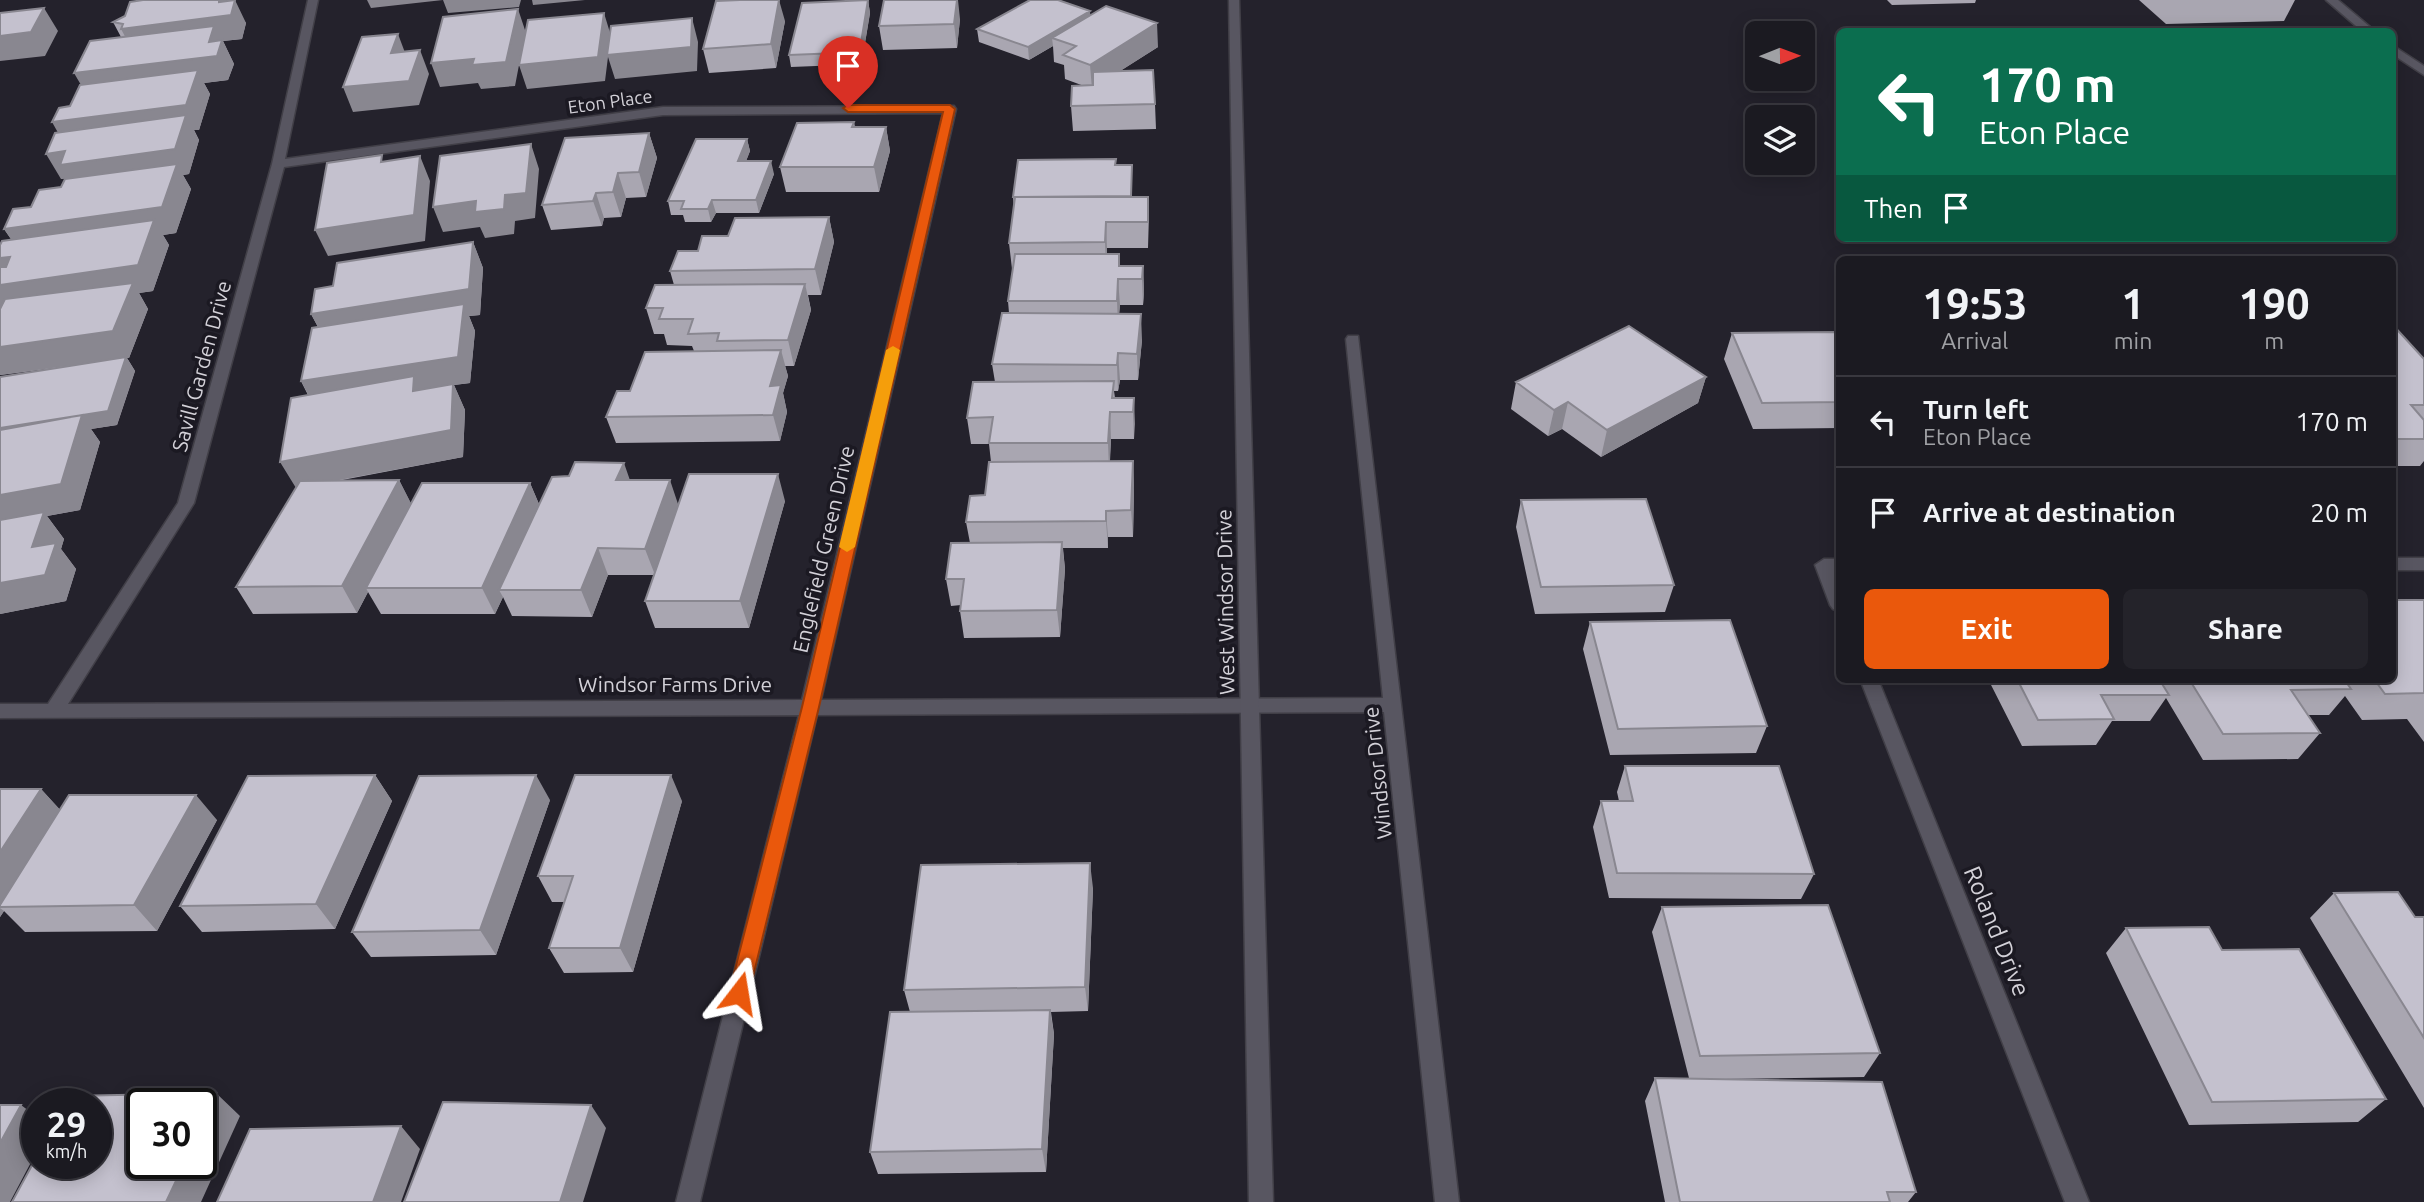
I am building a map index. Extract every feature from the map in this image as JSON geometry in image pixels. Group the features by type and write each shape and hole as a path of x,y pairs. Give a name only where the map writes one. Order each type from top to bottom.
{"street":[{"name":"Savill Garden Drive","path":"54,710 186,503 278,164 313,0"},
{"name":"West Windsor Drive","path":"1234,0 1261,1202"},
{"path":"2331,0 2366,28"},
{"path":"2396,51 2424,72"},
{"name":"Eton Place","path":"278,164 663,111 950,109"},
{"name":"Englefield Green Drive","path":"688,1202 810,707 950,109"},
{"name":"Windsor Drive","path":"1353,340 1447,1202"},
{"path":"2396,564 2424,564"},
{"path":"1831,565 1836,590"},
{"name":"Roland Drive","path":"1871,683 2077,1202"},
{"name":"Windsor Farms Drive","path":"0,711 1393,705"}],"building":[{"path":"235,0 231,15 121,29 123,24 113,22 125,16 130,2"},
{"path":"779,0 771,44 703,49 716,1"},
{"path":"868,0 861,43 841,44 839,53 789,55 802,3"},
{"path":"884,0 957,0 954,24 879,26"},
{"path":"1030,0 1058,0 1090,11 1028,47 977,29"},
{"path":"1106,6 1157,23 1090,65 1063,55 1076,46 1052,38"},
{"path":"44,8 31,32 0,36 0,13"},
{"path":"518,9 506,62 472,65 474,59 431,63 443,17"},
{"path":"604,13 598,57 519,65 528,20"},
{"path":"692,18 691,47 607,55 611,26"},
{"path":"214,26 209,42 222,40 217,56 74,73 90,41"},
{"path":"398,34 391,53 420,50 409,81 343,87 362,37"},
{"path":"198,70 186,105 52,122 59,108 70,106 80,85"},
{"path":"1153,70 1155,104 1071,106 1072,86 1093,85 1093,72"},
{"path":"186,115 175,149 60,165 65,151 46,154 55,133"},
{"path":"854,122 852,127 886,127 874,167 780,167 797,123"},
{"path":"649,133 639,172 618,173 613,192 596,193 593,201 542,205 565,138"},
{"path":"696,139 747,139 738,161 771,161 756,200 712,200 708,209 681,209 684,201 668,201"},
{"path":"531,144 526,193 505,195 504,209 475,212 476,201 433,207 440,156"},
{"path":"382,155 381,162 420,156 414,215 315,230 327,163"},
{"path":"1116,159 1115,165 1132,165 1131,196 1013,197 1018,160"},
{"path":"177,164 162,207 4,229 13,209 31,207 39,190 61,187 65,179"},
{"path":"1015,197 1148,197 1148,222 1106,222 1105,242 1009,243"},
{"path":"829,217 815,269 670,271 678,251 698,251 702,236 728,236 735,218"},
{"path":"154,220 138,265 0,285 0,267 6,267 10,257 0,258 2,241"},
{"path":"473,242 469,289 311,314 315,289 333,286 337,263"},
{"path":"1015,254 1119,254 1119,266 1143,266 1142,279 1118,279 1117,301 1008,301"},
{"path":"133,283 113,331 0,347 0,309 5,299"},
{"path":"805,284 788,340 717,341 719,333 688,334 693,319 659,319 663,308 646,308 655,285"},
{"path":"464,304 458,357 301,381 312,328"},
{"path":"1002,313 1141,314 1137,354 1118,353 1117,365 992,364"},
{"path":"1629,326 1706,377 1607,430 1568,402 1554,410 1516,382"},
{"path":"2396,328 2424,359 2424,405 2411,405 2424,420 2424,439 2396,439"},
{"path":"1836,332 1836,402 1762,403 1732,333"},
{"path":"781,350 770,386 781,385 773,415 606,417 617,391 630,391 645,352"},
{"path":"126,357 108,411 0,428 0,377"},
{"path":"414,376 413,391 453,384 451,430 280,462 291,398"},
{"path":"1114,381 1112,398 1134,398 1133,412 1110,412 1108,443 989,443 993,417 967,418 973,382"},
{"path":"82,415 61,484 0,495 0,430"},
{"path":"1133,461 1131,510 1106,511 1106,521 966,522 970,496 985,495 989,462"},
{"path":"575,462 624,463 616,480 670,480 645,549 598,548 581,590 499,590 552,477 569,476"},
{"path":"689,474 778,474 740,601 645,601"},
{"path":"399,480 342,586 236,587 300,481"},
{"path":"422,483 530,483 482,588 366,588"},
{"path":"1646,499 1674,585 1541,587 1521,500"},
{"path":"44,512 32,547 56,543 45,575 0,583 0,520"},
{"path":"1062,542 1057,610 960,611 964,579 946,579 951,543"},
{"path":"2396,600 2424,600 2424,693 2385,694 2377,683 2396,683"},
{"path":"1730,620 1767,726 1618,729 1590,622"},
{"path":"2019,683 2162,683 2169,695 2101,695 2114,719 2038,720"},
{"path":"2191,683 2347,683 2351,689 2291,690 2320,733 2223,734"},
{"path":"1625,766 1779,766 1814,874 1617,873 1601,801 1633,801"},
{"path":"375,775 316,904 180,906 248,776"},
{"path":"536,775 480,930 352,932 419,776"},
{"path":"575,775 671,775 620,948 549,948 573,876 538,876"},
{"path":"0,789 41,789 0,852"},
{"path":"69,795 196,795 134,905 0,907 0,905"},
{"path":"1090,863 1085,987 904,990 921,865"},
{"path":"2398,892 2415,917 2424,917 2424,1038 2334,893"},
{"path":"1828,905 1880,1053 1700,1056 1662,907"},
{"path":"2209,927 2222,950 2299,949 2386,1099 2212,1102 2126,928"},
{"path":"1050,1010 1042,1149 870,1152 890,1012"},
{"path":"1655,1078 1882,1082 1916,1192 1887,1192 1890,1202 1680,1202"},
{"path":"112,1095 126,1095 126,1179 177,1179 166,1202 12,1202 24,1179 112,1179"},
{"path":"443,1102 591,1105 560,1202 404,1202"},
{"path":"0,1105 21,1105 0,1143"},
{"path":"401,1126 373,1202 217,1202 250,1129"}],"slow traffic":[{"path":"847,547 893,350"}],"route":[{"path":"739,993 810,707 950,109 848,108"}]}
